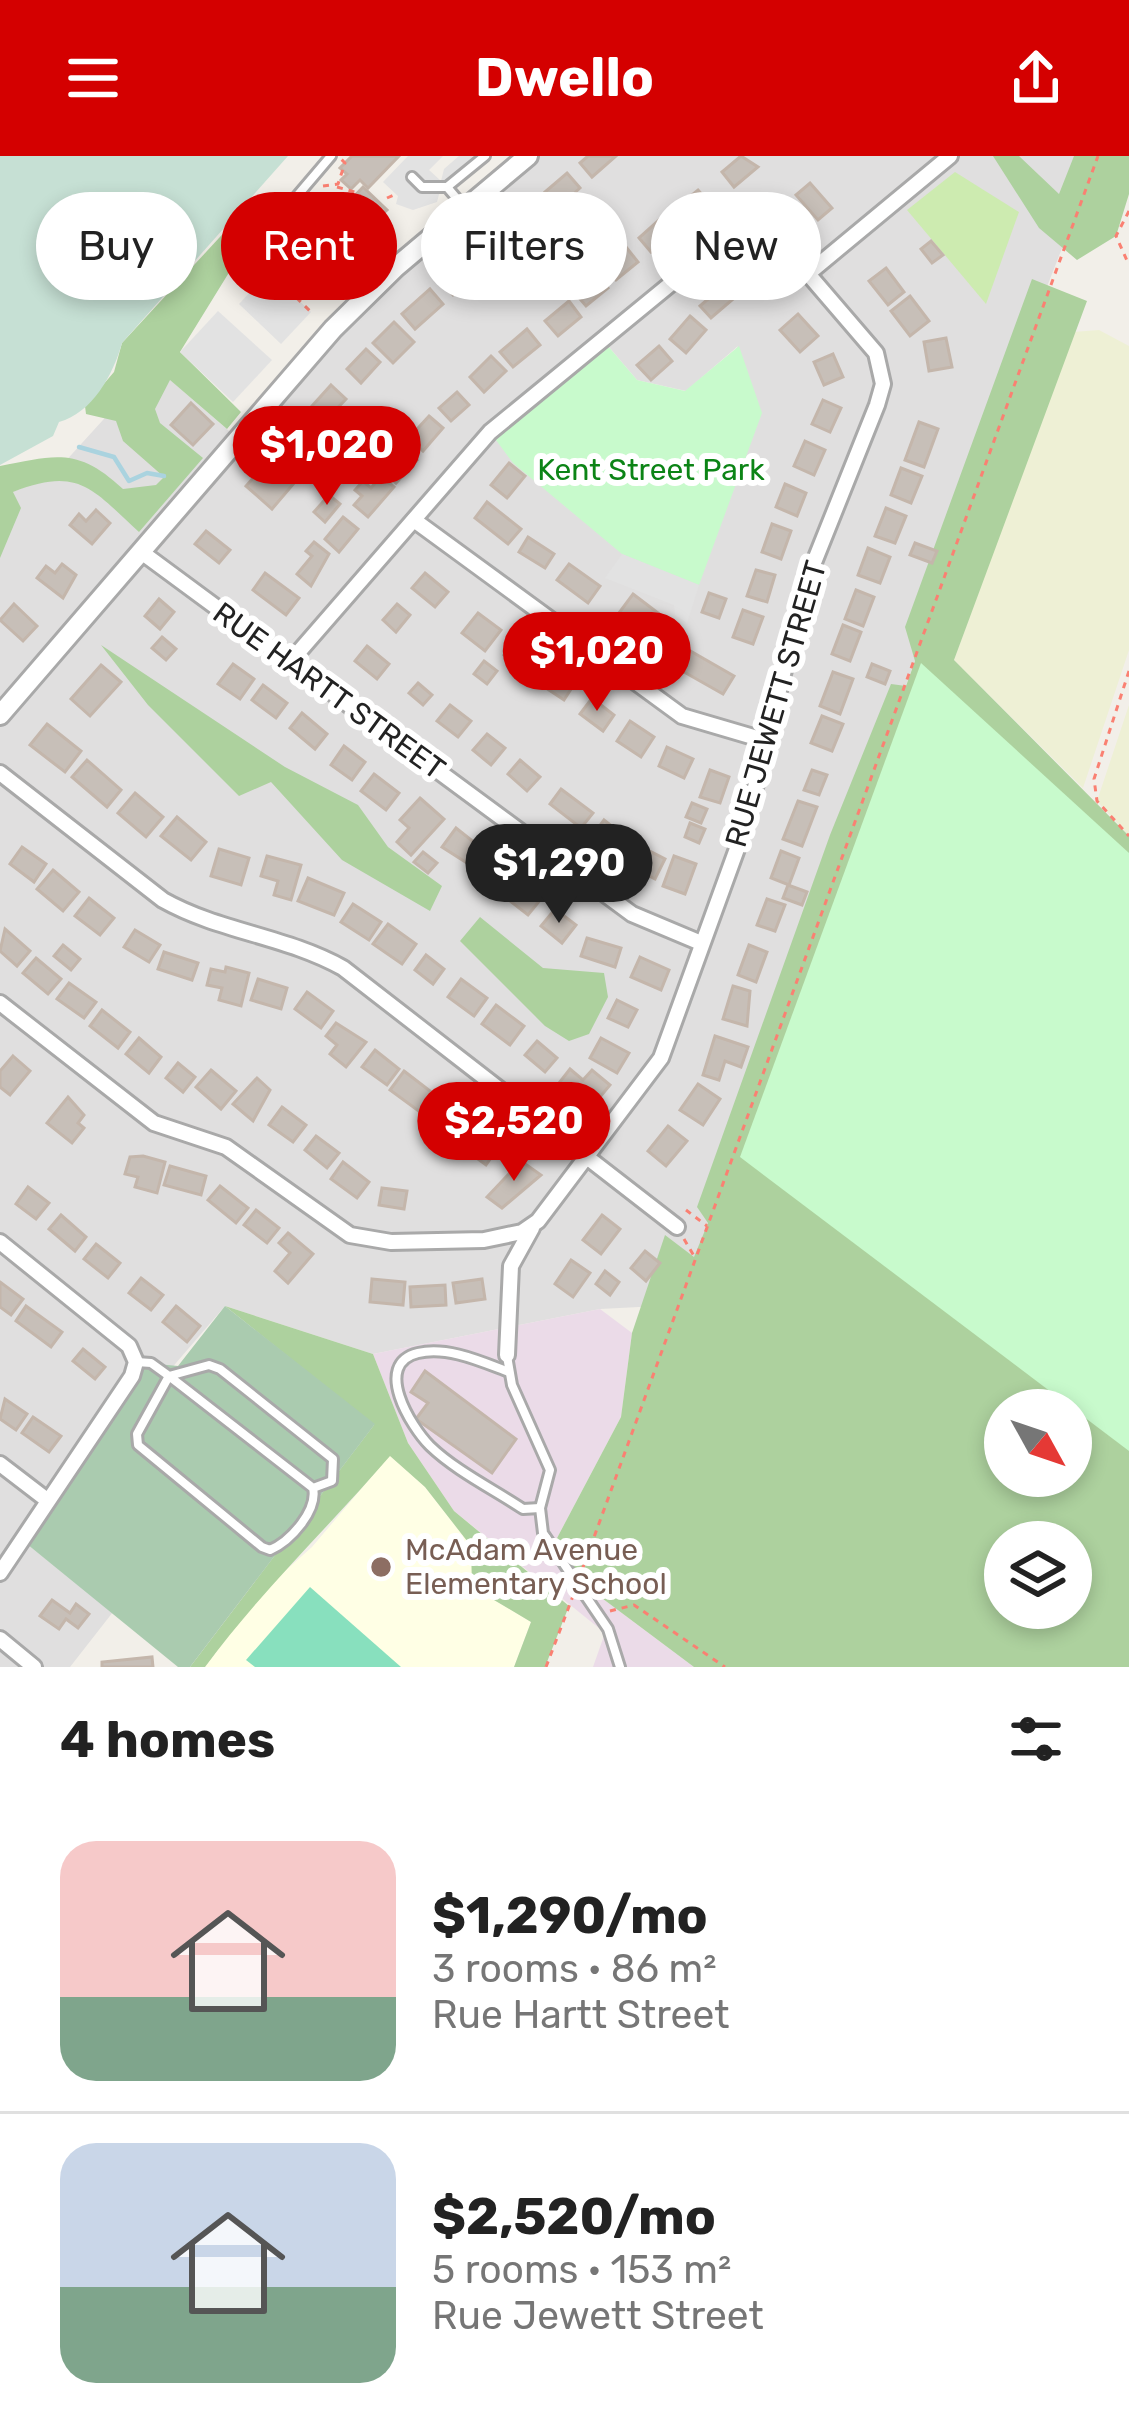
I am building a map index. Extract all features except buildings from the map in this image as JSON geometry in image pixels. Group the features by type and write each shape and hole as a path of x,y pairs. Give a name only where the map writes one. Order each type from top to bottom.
{"street":[{"path":"484,192 528,156"},
{"path":"821,263 950,156"},
{"path":"0,715 324,338 421,249"},
{"name":"RUE JEWETT STREET","path":"511,1266 538,1221 661,1058 746,824 805,585 883,384 876,353 821,286"},
{"name":"RUE JEWETT STREET","path":"290,662 490,433 651,299"},
{"path":"414,520 682,716 767,741"},
{"name":"RUE HARTT STREET","path":"140,551 632,914 701,943"},
{"path":"0,773 163,900 192,916 316,952 343,968 677,1226"},
{"path":"0,1004 154,1124 226,1147 350,1235 391,1242 484,1240 504,1238 538,1221"},
{"path":"484,1240 506,1254 511,1266 507,1354"},
{"path":"0,1242 129,1346 136,1362 132,1376 0,1573"},
{"path":"0,1464 46,1500"},
{"path":"0,1639 34,1667"}],"lane":[{"path":"302,192 334,156"},
{"path":"412,177 434,190 447,187 485,156"},
{"path":"447,187 451,192"},
{"path":"510,1373 467,1356 416,1353 401,1365 395,1381 409,1420 431,1448 523,1509 541,1508"},
{"path":"507,1354 510,1373 550,1470 541,1508 543,1533 597,1614 620,1667"},
{"path":"136,1362 151,1363 169,1376 313,1488 314,1504 286,1541 271,1550 262,1547 138,1445 137,1434 169,1376 208,1365 220,1369 333,1459 332,1480 313,1488"}],"path":[{"path":"334,156 345,163 336,185"},
{"path":"546,1667 1099,156"},
{"path":"312,192 336,185 355,192"},
{"path":"1129,212 1116,236 1129,265"},
{"path":"298,300 311,312"},
{"path":"1129,671 1094,779 1096,801 1129,836"},
{"path":"686,1210 707,1226"},
{"path":"677,1226 694,1258"},
{"path":"597,1614 634,1605 725,1667"}],"shaded area":[{"path":"0,156 288,156 256,192 221,192 221,231 197,259 197,192 36,192 36,300 160,300 122,343 107,380 91,401 59,422 53,436 0,465"},
{"path":"408,156 443,156 429,170 441,181 444,169 459,156 485,156 447,187 442,183 440,192 421,192 421,207 413,210 397,204 397,192 383,182"},
{"path":"528,156 1098,156 993,425 923,639 678,1305 600,1309 373,1354 225,1306 23,1541 113,1612 70,1667 0,1667 0,497 52,476 153,365 236,437 308,356 370,300 397,300 397,275 421,253 421,300 627,300 627,192 488,192","holes":["603,340 637,380 686,391 738,346 622,554"]},
{"path":"243,300 298,300 311,312 281,344 239,304"},
{"path":"218,311 272,360 233,402 180,352"},
{"path":"1099,330 1129,346 1129,650 1083,788 954,660 1073,332"},
{"path":"622,554 699,585 687,623 675,615 674,605 605,578"},
{"path":"1129,705 1129,836 1097,801"},
{"path":"225,1306 375,1424 190,1667 178,1667 22,1540 136,1362 178,1366"},
{"path":"600,1309 632,1333 621,1417 547,1557 694,1667 593,1667 605,1633 454,1511 408,1443 373,1354"},
{"name":"McAdam Avenue Elementary School","path":"390,1455 425,1487 471,1546 473,1587 531,1622 514,1667 205,1667 258,1595 312,1547"}],"green space":[{"path":"993,156 1019,156 1059,194 1074,156 1129,156 1129,194 1116,236 1077,260 1039,228"},
{"path":"955,172 1019,212 986,304 907,210"},
{"path":"221,236 221,286 180,352 241,412 227,429 170,380 155,409 160,423 203,458 139,532 83,486 54,481 35,484 13,492 21,508 0,558 0,466 52,457 79,460 123,489 156,485 164,477 123,441 116,421 86,414 85,406 114,372 122,343 162,300 197,300 197,262"},
{"path":"1032,279 1087,301 954,660 1129,836 1129,1667 694,1667 547,1557 621,1417 632,1333 665,1235 694,1257 708,1223 697,1207 830,835 891,684 906,686 915,661 905,627"},
{"name":"Kent Street Park","path":"602,339 637,380 685,391 739,346 762,413 699,585 622,554 513,463 490,432"},
{"path":"101,645 285,767 358,805 388,847 442,886 430,911 342,860 271,782 239,796 148,705"},
{"path":"921,663 1129,853 1129,1451 1092,1423 1092,1389 1047,1389 740,1157"},
{"path":"480,917 543,968 604,973 608,997 589,1034 569,1041 545,1026 460,941"},
{"path":"225,1306 373,1354 408,1443 454,1511 569,1606 545,1667 514,1667 531,1622 472,1587 471,1546 425,1487 390,1456 205,1667 190,1667 374,1425"},
{"path":"310,1587 401,1667 255,1667 246,1660"}],"waterway":[{"path":"79,447 114,457 129,481 147,473 164,476"}],"place":[{"name":"McAdam Avenue Elementary School","path":"381,1567"}]}
